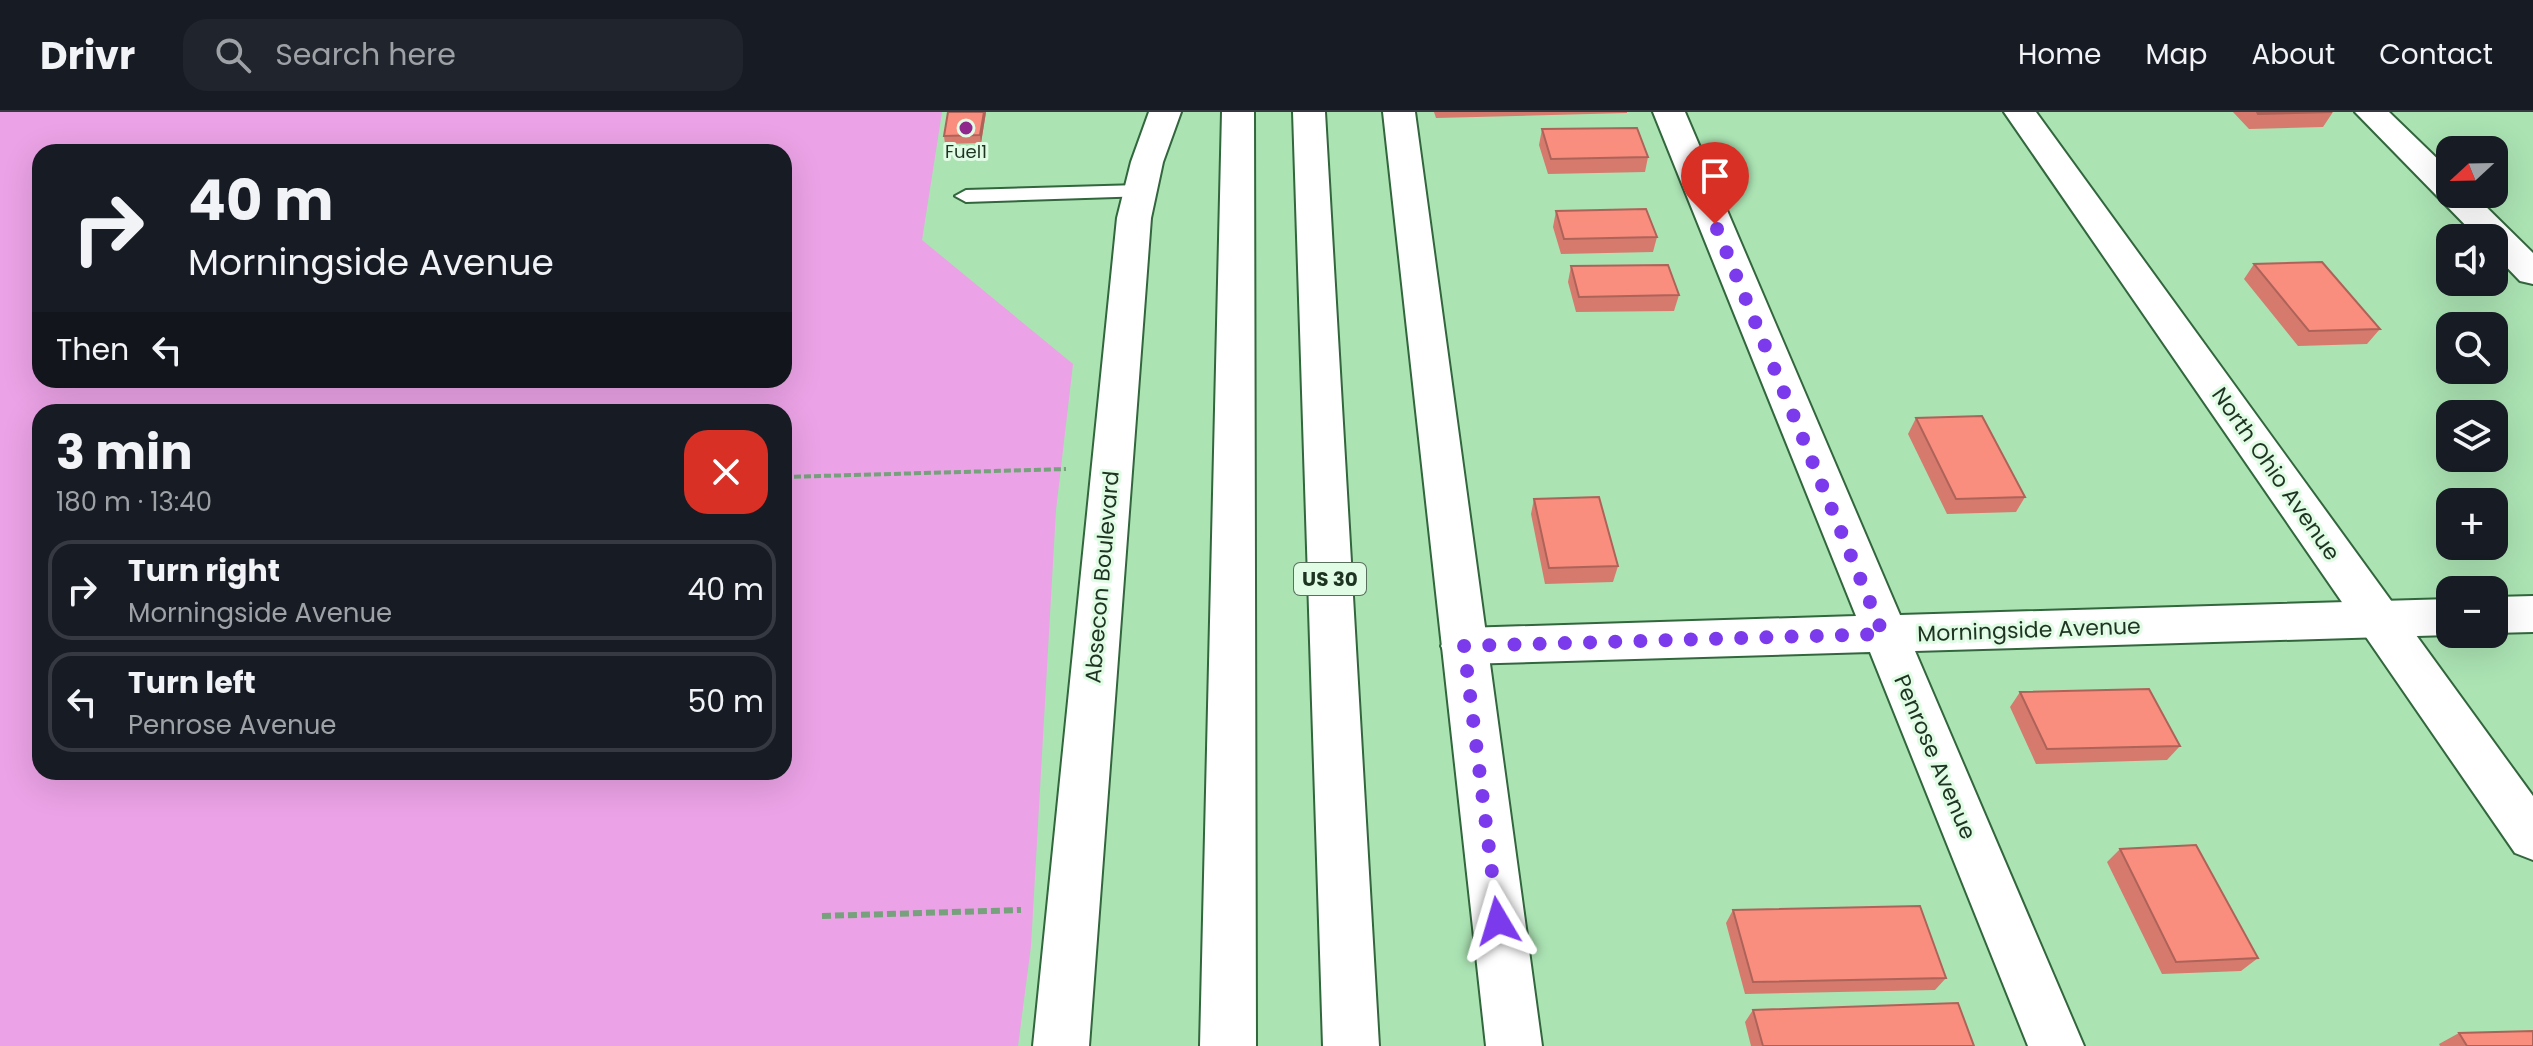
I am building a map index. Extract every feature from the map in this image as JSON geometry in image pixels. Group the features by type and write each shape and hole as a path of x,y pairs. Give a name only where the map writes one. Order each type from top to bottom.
{"main road":[{"name":"Absecon Boulevard","path":"1061,1046 1111,467 1139,191 1165,112"},
{"path":"1228,1046 1238,112"},
{"name":"US 30","path":"1309,112 1351,1046"},
{"path":"1399,112 1514,1046"},
{"name":"Penrose Avenue","path":"1669,112 2056,1046"},
{"name":"North Ohio Avenue","path":"2020,112 2533,837"},
{"path":"2371,112 2436,176"},
{"path":"2468,208 2533,273"},
{"path":"2508,615 2533,614"},
{"name":"Morningside Avenue","path":"1464,646 2436,617"}],"lane":[{"path":"966,196 1139,191"}],"path":[{"path":"792,477 1111,467"},
{"path":"822,916 1074,908"}],"shaded area":[{"path":"0,112 942,112 922,240 1073,364 1056,510 1031,946 1018,1046 0,1046"}],"building":[{"name":"Fuel1","path":"948,112 984,112 980,135 944,136"},
{"path":"2257,112 2332,112 2258,114"},
{"path":"1637,128 1648,157 1551,159 1542,129"},
{"path":"1646,209 1657,237 1564,239 1556,211"},
{"path":"2322,262 2380,329 2309,331 2254,264"},
{"path":"1668,265 1679,295 1579,297 1571,266"},
{"path":"1982,416 2025,497 1956,499 1916,418"},
{"path":"1599,497 1618,566 1549,568 1534,499"},
{"path":"2149,689 2180,746 2047,749 2020,692"},
{"path":"2196,845 2258,958 2176,962 2120,849"},
{"path":"1920,906 1946,978 1753,982 1733,910"},
{"path":"1958,1003 1974,1046 1763,1046 1753,1010"},
{"path":"2533,1031 2533,1046 2467,1046 2459,1033"}],"place":[{"name":"Fuel1","path":"966,128"}],"route":[{"path":"1498,921 1464,646 1883,634 1715,224"}]}
